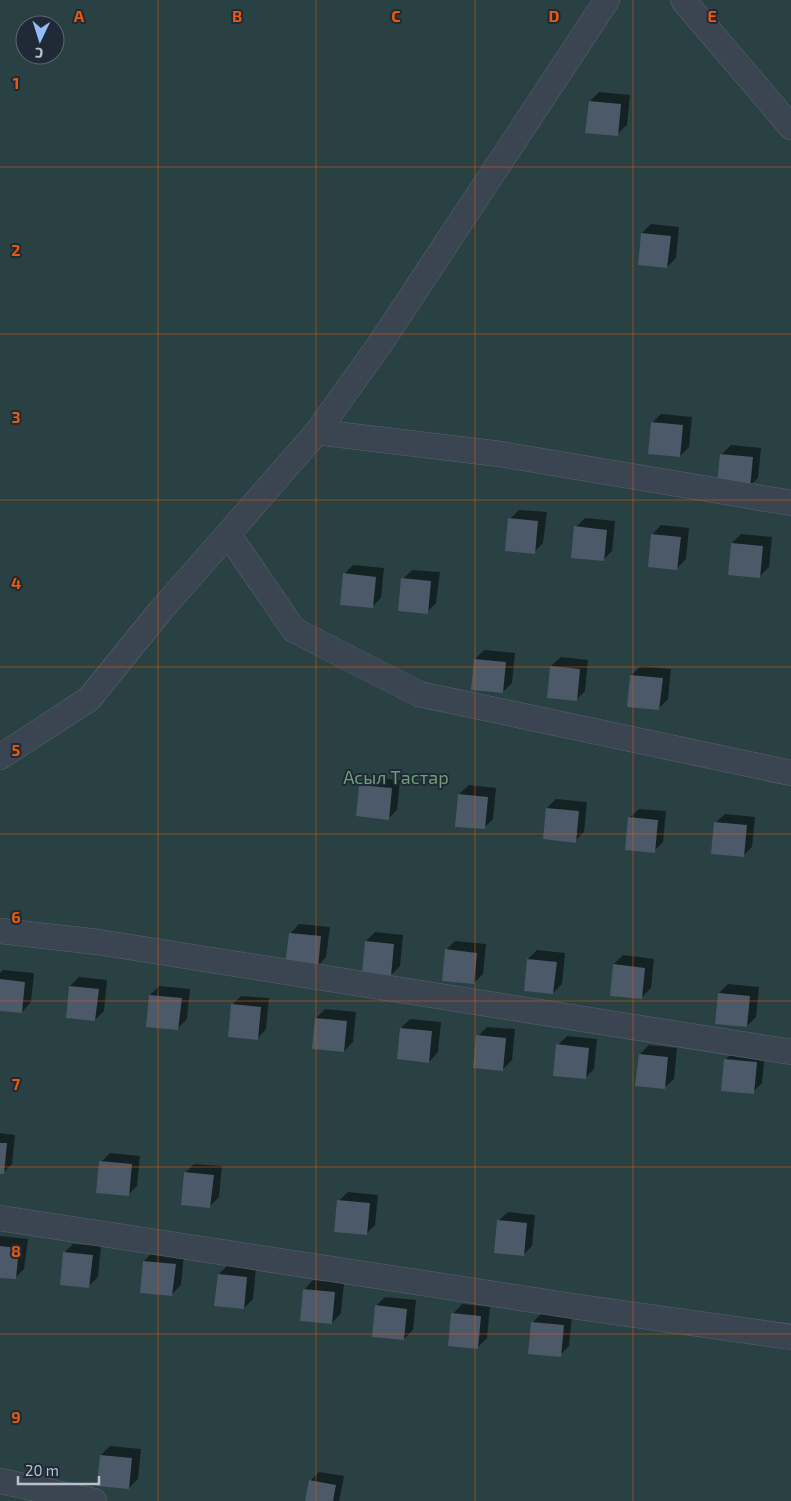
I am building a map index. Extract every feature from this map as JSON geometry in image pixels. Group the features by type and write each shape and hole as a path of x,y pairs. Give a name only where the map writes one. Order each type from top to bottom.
{"street":[{"path":"0,757 89,699 161,610 316,432 385,336 608,0"},
{"path":"684,0 791,127"},
{"path":"316,432 500,454 791,503"},
{"path":"228,534 294,630 419,694 791,773"},
{"path":"0,931 98,942 791,1052"},
{"path":"0,1218 579,1307 791,1337"},
{"path":"0,1481 94,1501"}],"green space":[{"name":"Асыл Тастар","path":"0,0 791,0 791,1501 0,1501"}],"building":[{"path":"589,101 621,104 618,136 585,133"},
{"path":"641,233 671,236 667,268 638,265"},
{"path":"651,422 683,425 680,457 648,454"},
{"path":"720,454 753,457 750,488 717,485"},
{"path":"508,518 538,521 535,554 505,551"},
{"path":"574,526 607,530 604,561 571,558"},
{"path":"651,534 681,537 677,570 648,567"},
{"path":"731,543 763,546 760,578 728,575"},
{"path":"343,573 376,577 373,608 340,605"},
{"path":"401,578 431,581 428,614 398,611"},
{"path":"474,659 506,662 503,693 471,690"},
{"path":"550,666 580,669 577,701 547,698"},
{"path":"630,675 663,678 659,710 627,707"},
{"path":"359,785 392,788 389,820 356,816"},
{"path":"458,794 488,797 485,829 455,827"},
{"path":"546,808 579,811 576,843 543,839"},
{"path":"628,817 658,820 655,853 625,850"},
{"path":"714,822 747,825 744,857 711,854"},
{"path":"289,933 321,936 318,968 285,965"},
{"path":"365,941 394,944 391,976 362,973"},
{"path":"445,949 477,953 474,984 442,981"},
{"path":"527,959 557,962 553,994 524,991"},
{"path":"613,964 645,968 642,999 610,996"},
{"path":"0,979 25,982 22,1013 0,1011"},
{"path":"69,986 99,989 95,1021 66,1018"},
{"path":"718,993 750,996 747,1027 715,1024"},
{"path":"149,995 182,998 178,1030 146,1027"},
{"path":"231,1004 261,1007 258,1040 228,1037"},
{"path":"315,1018 347,1021 344,1052 312,1049"},
{"path":"400,1028 432,1031 429,1063 397,1059"},
{"path":"476,1035 506,1038 503,1071 473,1068"},
{"path":"556,1044 589,1048 586,1079 553,1076"},
{"path":"639,1054 668,1057 665,1089 635,1086"},
{"path":"724,1059 757,1062 754,1094 721,1091"},
{"path":"0,1143 7,1143 4,1174 0,1174"},
{"path":"99,1161 132,1164 129,1196 96,1193"},
{"path":"184,1172 214,1175 210,1208 181,1205"},
{"path":"337,1200 370,1203 367,1235 334,1232"},
{"path":"497,1220 527,1223 524,1256 494,1253"},
{"path":"0,1246 19,1248 16,1279 0,1278"},
{"path":"63,1252 93,1255 89,1288 60,1285"},
{"path":"143,1261 176,1264 172,1296 140,1293"},
{"path":"218,1274 247,1277 244,1309 214,1306"},
{"path":"303,1289 335,1292 332,1324 300,1321"},
{"path":"375,1305 407,1309 404,1340 372,1337"},
{"path":"451,1313 481,1316 478,1349 448,1346"},
{"path":"531,1322 564,1325 561,1357 528,1354"},
{"path":"100,1455 132,1458 129,1489 97,1486"},
{"path":"309,1480 336,1485 333,1501 305,1501"}]}
